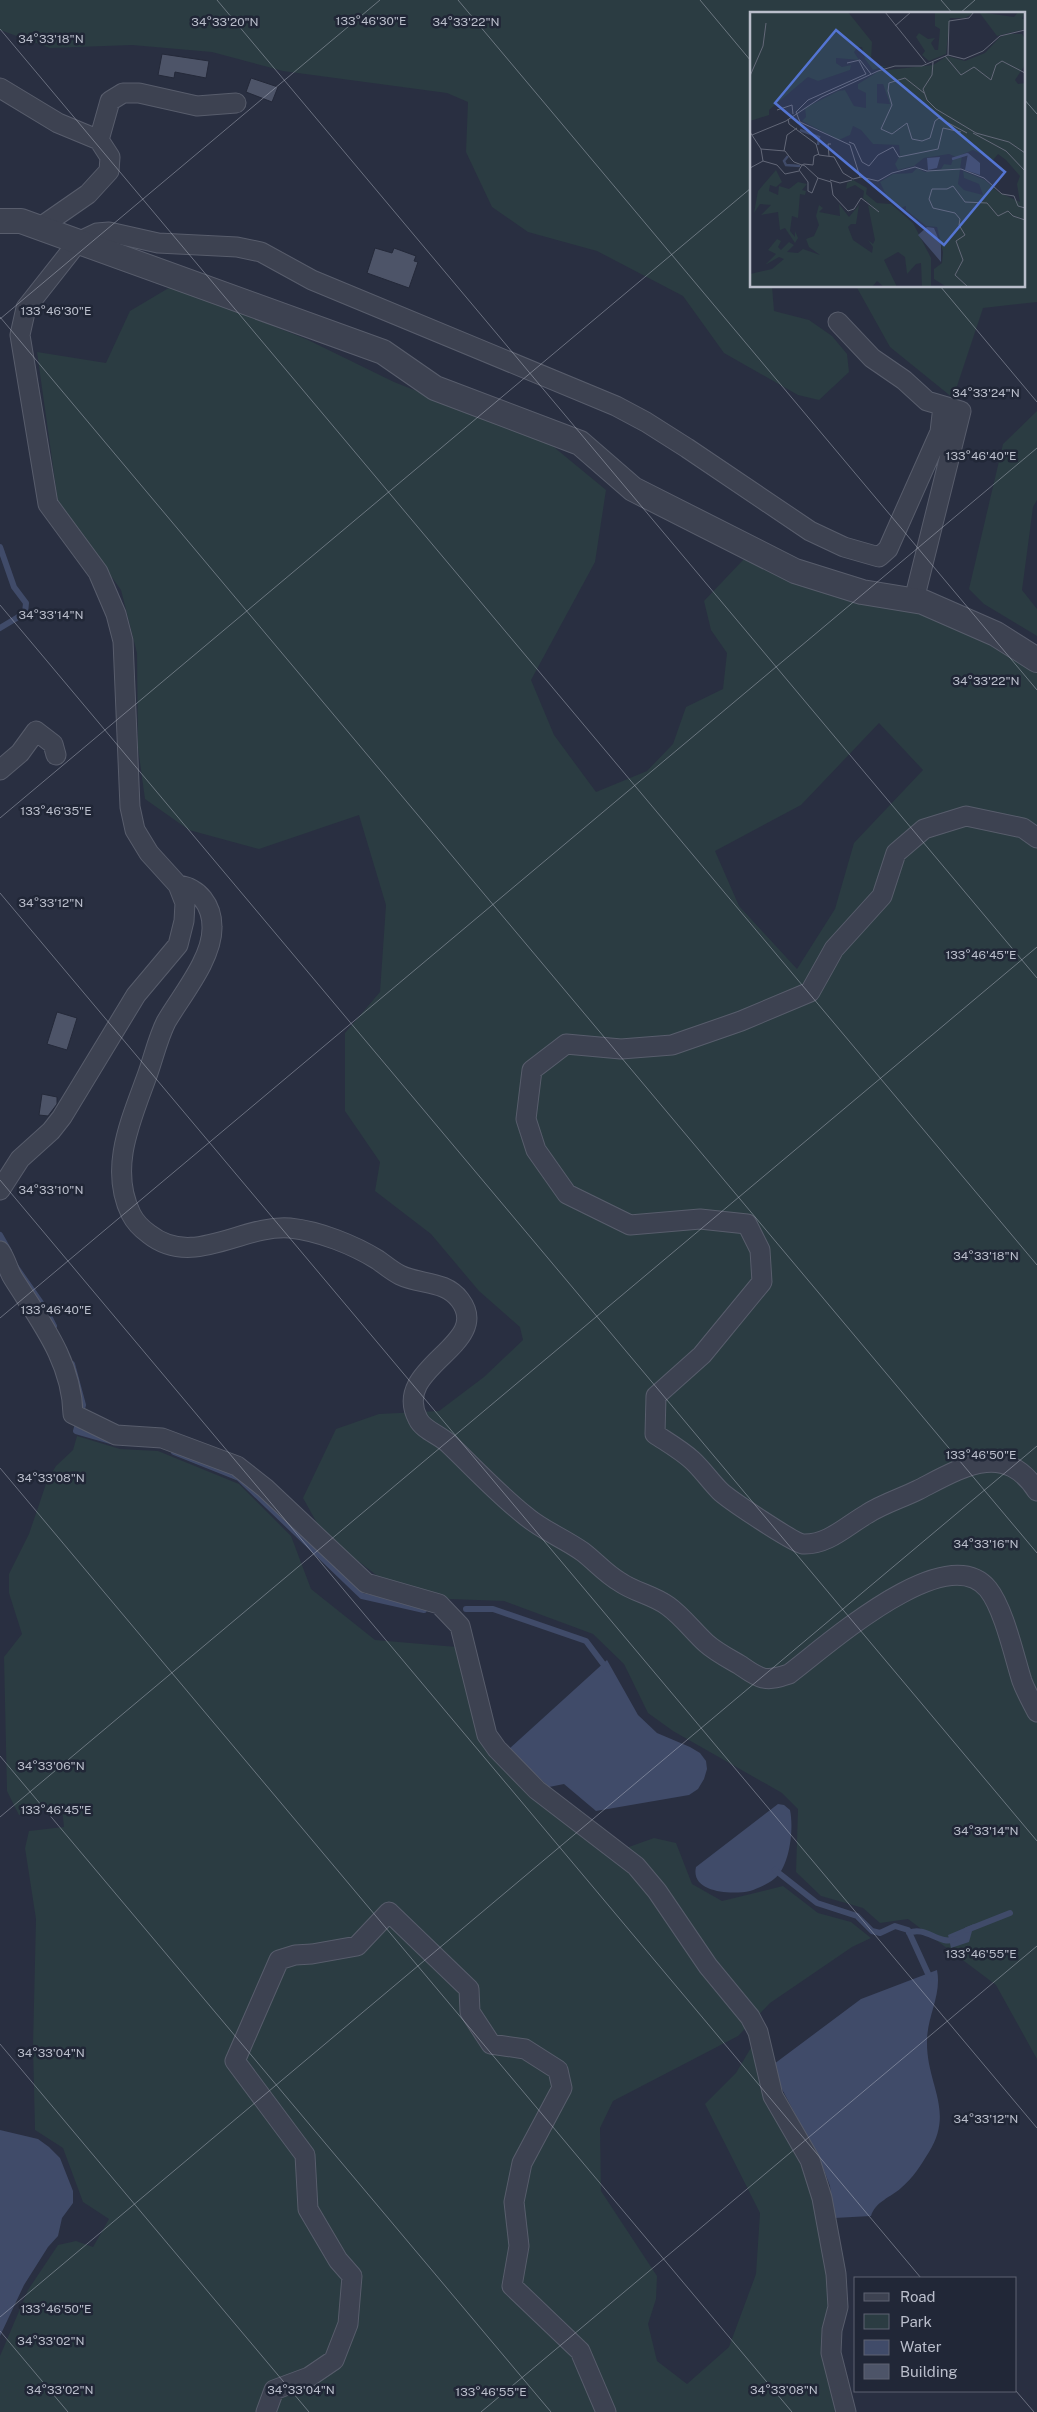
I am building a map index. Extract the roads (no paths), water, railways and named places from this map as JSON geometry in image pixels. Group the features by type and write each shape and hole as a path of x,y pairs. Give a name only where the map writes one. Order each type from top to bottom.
{"street":[{"path":"0,88 58,123 99,140 110,157 109,171 88,194 39,228"},
{"path":"99,140 110,101 123,93 139,93 197,106 236,103"},
{"path":"0,221 21,222 39,228 383,352 435,388 580,443 632,489 795,571 862,592 923,602 996,634 1037,660"},
{"path":"0,1190 20,1159 51,1131 62,1116 136,995 178,945 184,921 185,903 178,885 149,852 135,830 130,807 123,641 116,614 98,572 48,504 20,335 26,308 78,242 97,233 109,232 158,242 238,247 261,252 312,280 616,406 646,422 810,531 844,547 879,557 888,549 940,432 943,406"},
{"path":"838,322 872,358 904,380 927,401 961,411 914,600"},
{"path":"0,770 20,753 36,731 54,744 56,754"},
{"path":"1037,838 1023,828 966,816 924,828 896,853 882,896 834,949 810,992 741,1021 672,1046 621,1049 566,1044 532,1070 526,1119 536,1150 567,1194 630,1225 700,1219 747,1224 760,1250 762,1282 702,1355 656,1396 654,1434 692,1460 721,1492 800,1544 818,1542 841,1532 868,1513 957,1469 979,1463 1006,1462 1029,1479 1037,1491"},
{"path":"178,885 189,886 202,896 208,906 212,928 207,948 192,983 165,1024 124,1141 121,1182 132,1217 142,1229 155,1239 180,1248 205,1246 278,1228 294,1228 354,1247 377,1259 403,1277 433,1283 455,1294 467,1312 465,1332 440,1356 418,1384 414,1407 418,1419 424,1426 440,1436 524,1516 540,1528 571,1543 622,1584 661,1601 671,1608 707,1644 762,1678 776,1679 789,1674 900,1592 950,1575 965,1575 977,1580 988,1589 1015,1654 1023,1683 1037,1712"},
{"path":"0,1251 12,1276 49,1333 62,1362 70,1388 73,1414 116,1435 162,1438 238,1466 265,1488 366,1583 439,1604 452,1616 460,1626 463,1634 487,1734 497,1749 536,1790 636,1866 657,1891 708,1966 750,2017 758,2032 773,2096 810,2160 822,2198 836,2274 838,2307 832,2330 832,2353 846,2412"},
{"path":"266,2412 274,2390 309,2377 334,2360 348,2324 352,2276 338,2260 308,2209 305,2155 235,2061 279,1960 294,1955 312,1954 357,1946 389,1912 469,1989 470,2012 490,2044 525,2049 558,2070 562,2088 522,2163 514,2202 519,2246 512,2286 580,2351 606,2412"}],"water":[{"path":"607,1660 638,1715 657,1733 690,1747 700,1753 706,1761 707,1769 704,1779 698,1789 689,1795 596,1811 564,1784 549,1787 509,1749"},
{"path":"778,1804 784,1805 790,1810 791,1837 784,1866 774,1879 753,1890 733,1893 714,1890 699,1882 696,1876 696,1867"},
{"path":"974,1924 969,1942 951,1948 948,1935"},
{"path":"937,1970 938,1988 929,2023 927,2041 928,2056 940,2110 940,2123 936,2137 929,2152 913,2176 901,2188 880,2203 871,2216 834,2218 830,2186 822,2165 774,2074 774,2064 861,1999"},
{"path":"0,2130 38,2139 60,2158 73,2191 73,2203 62,2218 58,2236 48,2247 24,2285 0,2336"}],"waterway":[{"path":"0,547 14,587 26,603 25,613 0,628"},
{"path":"0,1235 9,1251"},
{"path":"16,1267 46,1310 54,1326"},
{"path":"72,1364 83,1405 76,1431 111,1441"},
{"path":"174,1452 239,1478 362,1596 424,1610"},
{"path":"466,1609 493,1609 586,1641 607,1669"},
{"path":"775,1870 817,1903 857,1916 872,1931 880,1933 895,1926 908,1930 930,1978"},
{"path":"967,1930 1010,1913"},
{"path":"909,1933 915,1931 927,1933 944,1940 955,1939"}]}
